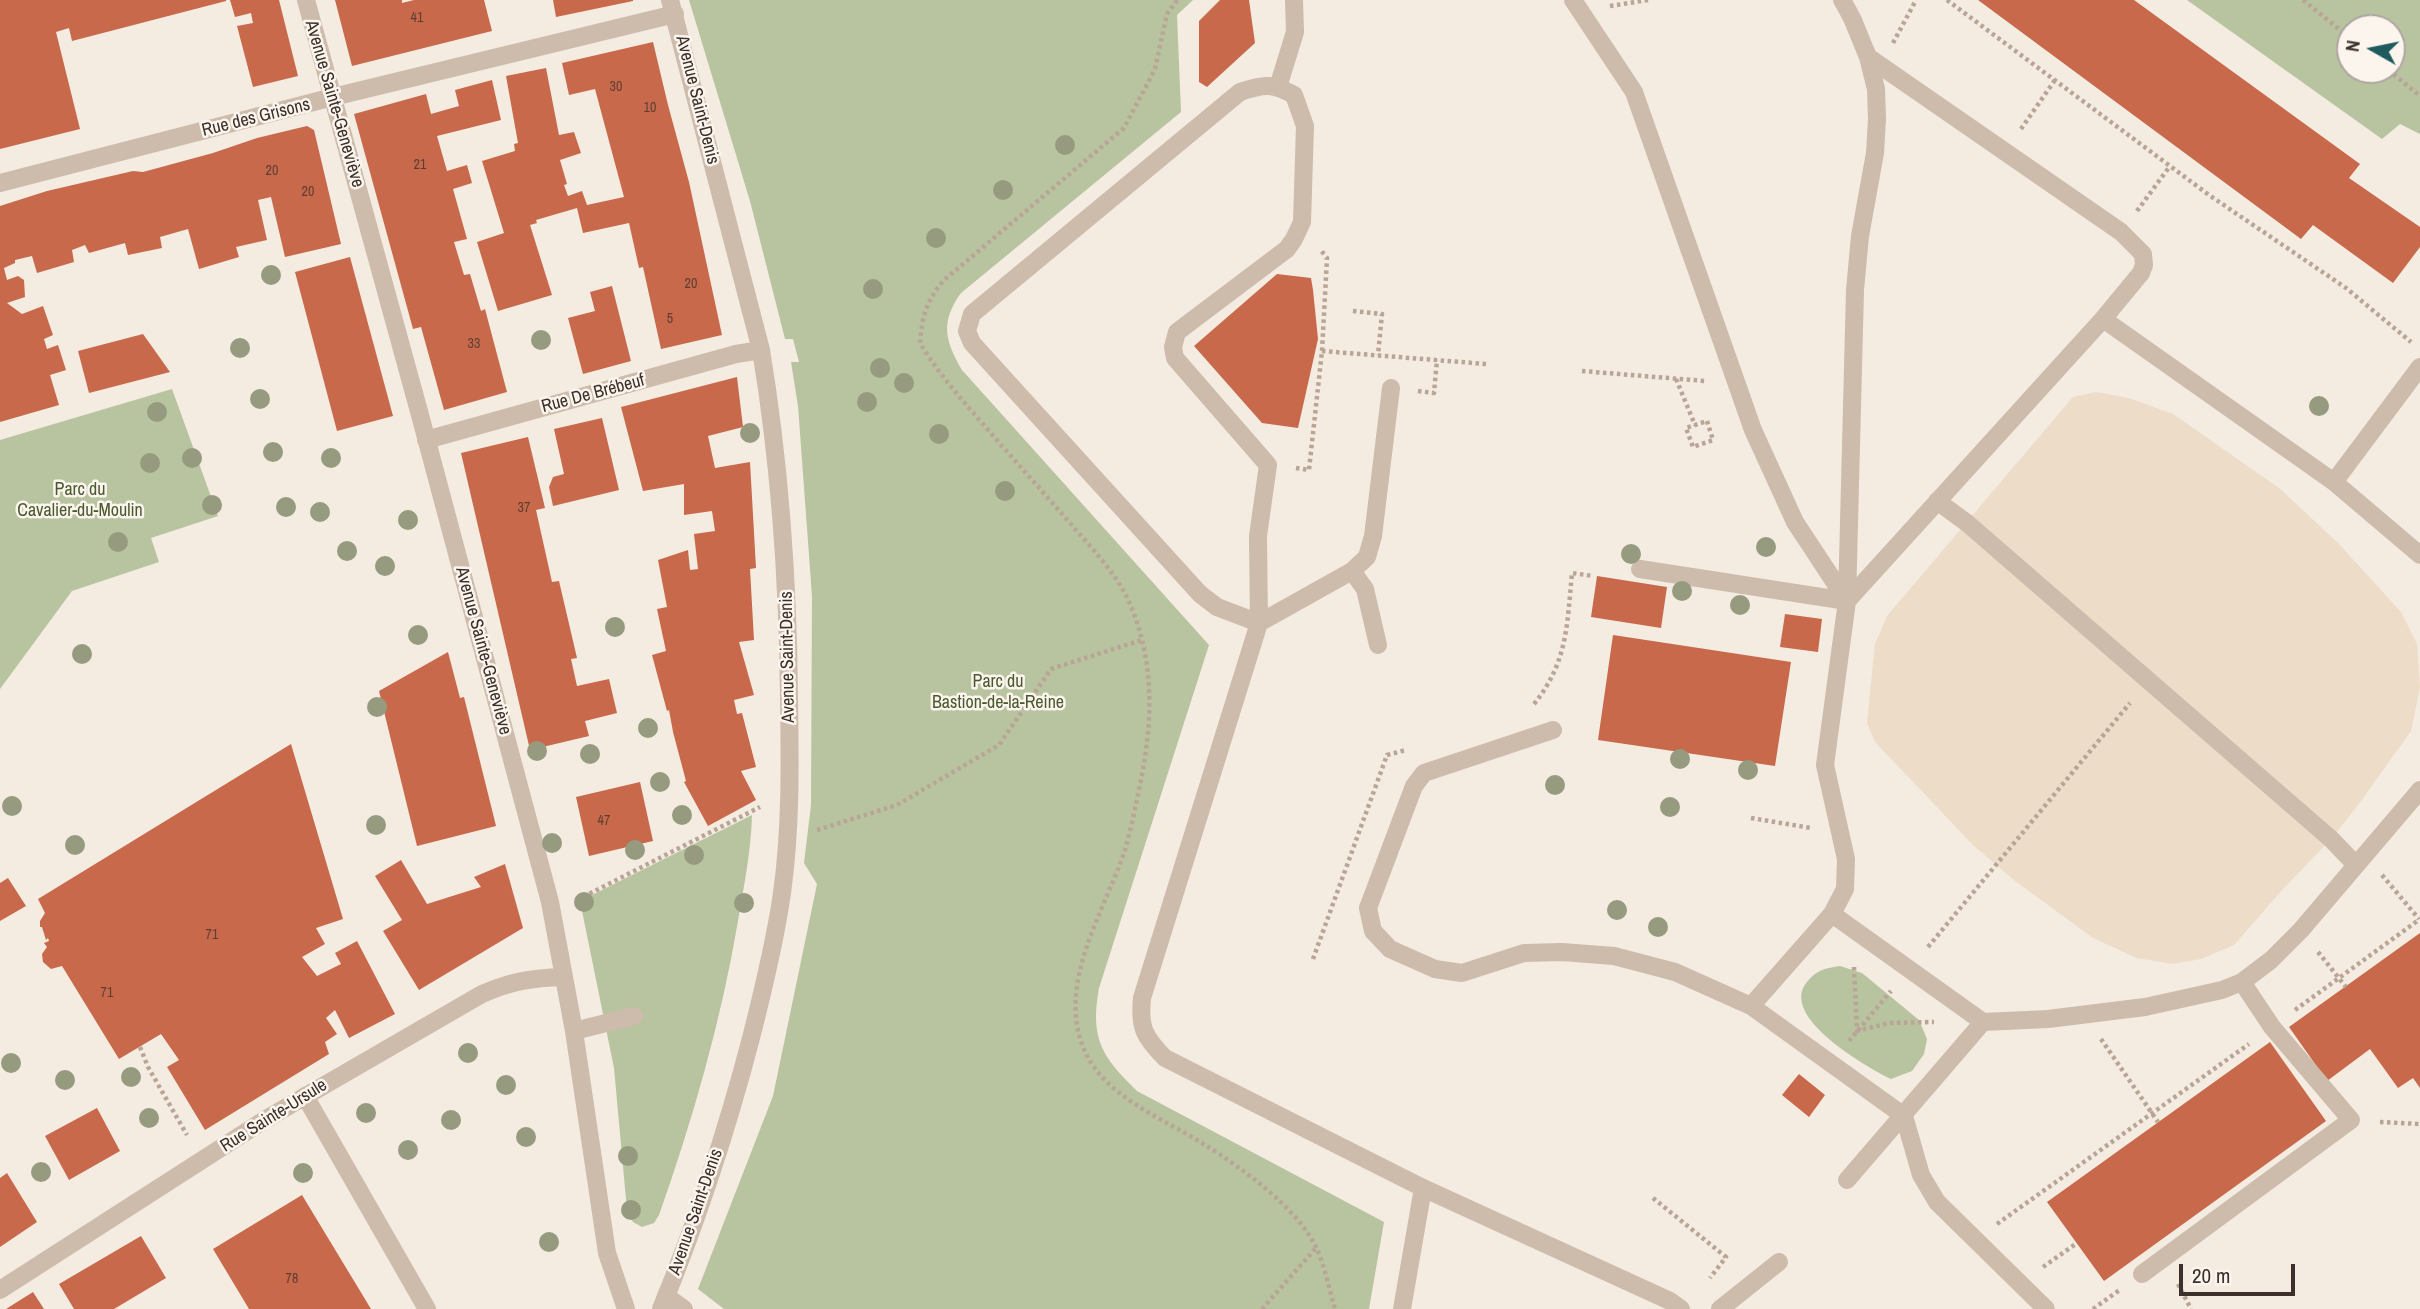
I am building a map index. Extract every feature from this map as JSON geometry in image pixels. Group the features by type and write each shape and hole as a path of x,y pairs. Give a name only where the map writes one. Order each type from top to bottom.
{"street":[{"name":"Avenue Sainte-Geneviève","path":"306,0 550,902 574,1031 607,1253 626,1309"},
{"path":"1278,87 1295,32 1294,0"},
{"path":"1573,0 1634,92 1753,430 1796,522 1847,601"},
{"path":"1751,1006 1839,920 1845,889 1846,859 1825,765 1847,601 1855,290 1860,236 1875,153 1877,119 1875,62 1842,0"},
{"name":"Rue des Grisons","path":"0,183 673,7"},
{"name":"Avenue Saint-Denis","path":"663,1303 735,1097 762,996 782,894 790,787 788,611 770,402 761,351 673,7"},
{"path":"1847,601 2103,319 2141,273 2144,265 2143,254 2121,232 1875,62"},
{"path":"1391,388 1373,536 1367,557 1352,571 1259,622 1217,607 1200,594 972,343 967,331 972,314 1240,92 1260,85 1278,87 1294,95 1305,126 1302,222 1287,249 1177,332 1173,347 1175,358 1268,465 1258,536 1259,622 1142,998 1140,1019 1149,1041 1166,1058 1423,1188 1670,1301 1681,1309"},
{"path":"2103,319 2334,482 2420,555"},
{"name":"Rue De Brébeuf","path":"426,440 736,354 761,351"},
{"path":"2334,482 2420,367"},
{"path":"1937,501 1967,523 2321,830 2361,860"},
{"path":"1640,569 1847,601"},
{"path":"1352,571 1365,589 1378,645"},
{"path":"1553,730 1424,773 1414,786 1368,908 1373,931 1390,949 1435,969 1462,973 1524,953 1562,952 1614,956 1675,972 1751,1006 1904,1115 1921,1175 1937,1202 2046,1309"},
{"path":"1839,920 1983,1022 2145,1007 2222,990 2242,982 2271,960 2301,930 2420,790"},
{"name":"Rue Sainte-Ursule","path":"0,1290 305,1096 485,993 528,978 564,976"},
{"path":"2142,1274 2351,1120 2272,1027 2242,982"},
{"path":"574,1031 634,1016"},
{"path":"1847,1180 1983,1022"},
{"path":"305,1096 428,1309"},
{"path":"1402,1309 1423,1188"},
{"path":"1720,1309 1779,1262"},
{"path":"663,1303 684,1309"}],"path":[{"path":"1177,0 1167,15 1155,69 1124,128 943,281 930,297 922,320 920,343 951,387 1119,583 1134,612 1142,640 1150,679 1147,753 1123,855 1087,948 1076,988 1077,1018 1083,1046 1093,1067 1113,1087 1152,1115 1244,1171 1283,1205 1317,1247 1335,1309"},
{"path":"1875,62 1916,0"},
{"path":"1947,0 2170,166 2346,288 2420,349"},
{"path":"2303,0 2336,27"},
{"path":"2005,152 2055,80"},
{"path":"2405,84 2420,96"},
{"path":"2121,232 2170,166"},
{"path":"1268,465 1309,470 1322,351 1327,258 1302,222"},
{"path":"1353,311 1382,314 1378,355"},
{"path":"1322,351 1486,364"},
{"path":"1582,371 1737,383"},
{"path":"1676,379 1695,425"},
{"path":"1707,421 1713,440 1693,447 1686,428 1695,425 1707,421"},
{"path":"814,831 897,805 999,745 1051,669 1142,640"},
{"path":"1830,1063 2149,681"},
{"path":"570,903 761,807"},
{"path":"1751,818 1796,826"},
{"path":"1976,1239 2420,920 2361,860"},
{"path":"1839,920 1857,979 1857,1031"},
{"path":"2301,930 2346,986"},
{"path":"1857,1031 1889,1023 1983,1022"},
{"path":"2094,1029 2158,1122"},
{"path":"140,1047 148,1067 202,1160"},
{"path":"2351,1120 2420,1124"},
{"path":"1653,1198 1726,1257 1702,1288"},
{"path":"2020,1283 2077,1243"},
{"path":"1262,1309 1317,1247"},
{"path":"2178,1283 2191,1309"},
{"path":"2093,1309 2110,1297"}],"green space":[{"name":"Parc du Bastion-de-la-Reine","path":"689,0 1193,0 1177,15 1181,112 961,293 950,313 947,332 962,370 1209,645 1099,988 1096,1020 1101,1045 1115,1067 1137,1091 1384,1222 1369,1309 724,1309 698,1289 773,1096 817,884 804,863 811,805 812,596 798,406 791,362 799,362 793,339 785,339 750,201"},
{"path":"2187,0 2420,0 2420,134 2400,124 2382,139"},
{"name":"Parc du Cavalier-du-Moulin","path":"172,389 218,516 151,538 159,562 72,591 0,689 0,440"},
{"path":"752,815 747,868 731,958 705,1070 659,1215 654,1223 642,1227 633,1222 627,1210 614,1068 580,901"},
{"path":"1840,966 1862,973 1919,1020 1927,1039 1924,1054 1912,1071 1891,1079 1863,1064 1829,1039 1804,1010 1801,995 1807,982 1822,970"}],"shaded area":[{"path":"2096,392 2129,398 2173,414 2279,488 2338,543 2401,612 2417,644 2420,688 2411,731 2358,805 2331,839 2234,945 2201,959 2173,964 2137,958 2093,938 2014,880 1973,845 1875,742 1867,723 1875,644 1887,616 2073,397"}],"building":[{"path":"0,0 226,1 72,41 69,28 56,32 80,129 0,149"},
{"path":"230,0 279,0 298,76 253,87 237,26 253,23 251,13 235,17"},
{"path":"335,0 402,0 402,3 414,0 484,0 492,31 352,66"},
{"path":"553,0 633,0 633,1 556,17"},
{"path":"1220,0 1249,0 1255,43 1207,87 1199,82 1199,21"},
{"path":"1978,0 2134,0 2360,164 2349,178 2420,227 2420,247 2393,283 2313,225 2301,239"},
{"path":"653,42 689,182 722,335 661,349 643,267 639,268 629,223 583,233 577,208 536,220 537,223 530,225 552,295 498,311 477,242 504,233 482,161 515,151 514,144 518,143 506,76 546,68 559,135 574,132 581,153 560,160 568,196 582,191 587,205 624,197 595,89 569,95 562,63"},
{"path":"492,80 501,120 437,136 447,171 467,165 472,183 453,189 467,239 454,242 464,275 470,274 481,311 485,309 507,392 444,410 421,327 413,329 354,114 426,94 431,114 459,106 455,90"},
{"path":"307,126 314,130 341,244 285,257 271,197 258,200 267,240 236,247 239,257 199,269 188,229 160,237 162,248 128,255 125,243 89,253 85,245 72,250 74,262 37,273 32,256 15,260 15,263 4,268 7,280 18,276 24,280 25,297 7,303 22,314 43,306 53,335 44,339 47,349 58,345 66,370 50,375 59,405 0,422 0,206 47,191 133,171 143,172"},
{"path":"350,257 393,416 337,431 295,272"},
{"path":"1277,274 1311,278 1313,290 1318,339 1298,428 1262,423 1194,346"},
{"path":"612,286 631,361 583,374 568,318 595,311 590,292"},
{"path":"143,334 170,372 89,393 78,351"},
{"path":"737,377 743,427 708,436 715,468 750,462 756,568 750,569 754,640 739,642 754,695 734,700 737,714 742,713 756,767 741,771 756,800 708,826 684,782 686,781 669,710 667,711 652,655 666,651 657,609 667,607 658,560 688,550 690,570 698,569 694,534 715,531 712,511 684,515 684,484 643,491 621,407"},
{"path":"602,418 619,490 553,506 549,487 553,477 564,474 554,429"},
{"path":"528,437 545,508 536,510 552,582 559,581 577,658 571,659 577,686 609,679 617,713 585,721 589,736 530,750 461,453"},
{"path":"1597,576 1667,587 1661,628 1591,617"},
{"path":"1785,614 1822,619 1818,652 1780,647"},
{"path":"1613,635 1791,662 1775,766 1598,740"},
{"path":"448,652 460,698 464,697 496,826 417,846 379,691"},
{"path":"291,744 343,919 316,928 325,944 302,957 317,976 341,964 335,953 357,941 395,1014 349,1038 335,1010 326,1018 337,1034 325,1042 329,1054 205,1130 167,1067 179,1060 161,1034 119,1059 62,966 51,969 43,962 42,954 47,947 44,943 49,941 40,927 45,913 38,899"},
{"path":"640,782 653,841 589,856 576,797"},
{"path":"401,860 427,904 481,887 474,877 505,864 523,928 419,990 383,931 402,920 375,876"},
{"path":"8,878 26,906 0,921 0,883"},
{"path":"2420,933 2420,1088 2413,1078 2398,1088 2370,1049 2327,1081 2289,1027"},
{"path":"2270,1042 2326,1121 2104,1281 2047,1202"},
{"path":"1799,1074 1825,1095 1809,1117 1782,1095"},
{"path":"97,1108 120,1151 69,1180 45,1136"},
{"path":"7,1173 37,1222 0,1247 0,1178"},
{"path":"302,1195 371,1309 249,1309 213,1249"},
{"path":"141,1236 166,1278 114,1309 74,1309 59,1284"},
{"path":"33,1292 44,1309 6,1309"}]}
